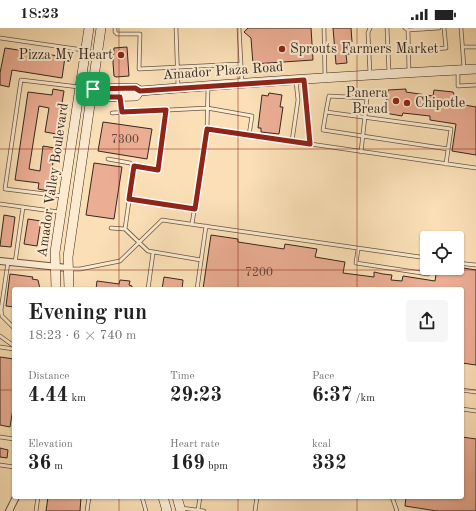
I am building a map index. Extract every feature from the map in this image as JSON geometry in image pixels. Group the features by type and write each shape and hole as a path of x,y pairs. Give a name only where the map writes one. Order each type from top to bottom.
{"street":[{"name":"Amador Valley Boulevard","path":"56,287 55,252 89,28"},
{"name":"Amador Valley Boulevard","path":"69,287 68,268 101,28"},
{"name":"Amador Plaza Road","path":"80,87 93,89 135,88 140,91 326,79 370,74 476,69"},
{"name":"Amador Plaza Road","path":"93,89 104,97 136,96 140,91"},
{"path":"0,260 55,268 68,268"},
{"path":"9,511 15,499"},
{"path":"164,499 167,511"},
{"path":"178,499 180,509"}],"lane":[{"path":"115,28 115,32 117,34 140,34 139,69 241,64"},
{"path":"176,28 178,88"},
{"path":"239,28 242,84"},
{"path":"324,28 326,79"},
{"path":"370,28 368,32 370,74"},
{"path":"387,28 389,74"},
{"path":"409,73 407,29 439,28"},
{"path":"408,51 446,48 444,28"},
{"path":"462,28 463,48 458,86 476,86"},
{"path":"0,38 85,50"},
{"path":"463,48 476,47"},
{"path":"64,196 5,189 21,80 80,87"},
{"path":"292,142 300,80"},
{"path":"300,80 310,144"},
{"path":"192,224 207,129 208,86"},
{"path":"361,152 363,136 366,118 367,98 329,96 323,130 363,136 448,149"},
{"path":"120,97 122,112"},
{"path":"112,113 207,108 252,116 249,135"},
{"path":"108,159 134,166 158,170 166,110"},
{"path":"326,112 451,129 446,164"},
{"path":"207,129 476,168"},
{"path":"125,229 134,166"},
{"path":"129,199 195,209"},
{"path":"0,204 61,213"},
{"path":"15,263 24,207"},
{"path":"68,268 80,269 120,261 162,220 420,257"},
{"path":"197,287 206,226"},
{"path":"111,228 125,229 148,251 153,253 201,260"},
{"path":"358,248 356,263 420,273"},
{"path":"148,287 153,253"},
{"path":"8,262 0,310 2,316 12,326"},
{"path":"464,264 476,265"},
{"path":"0,336 12,346"},
{"path":"0,347 12,348"},
{"path":"464,390 476,392"},
{"path":"464,409 476,411"},
{"path":"0,437 12,439"},
{"path":"0,465 12,468"},
{"path":"36,511 38,499"},
{"path":"87,511 88,499"},
{"path":"143,499 146,511"},
{"path":"198,510 200,499"},
{"path":"254,511 257,499"},
{"path":"393,499 398,511"},
{"path":"180,509 203,511"}],"building":[{"name":"Sprouts Farmers Market","path":"248,28 311,28 313,60 253,64 251,38 244,32"},
{"path":"333,28 351,28 352,42 349,42 350,54 346,54 347,63 336,64"},
{"path":"127,47 129,76 116,77 114,76 113,63 114,48"},
{"path":"5,48 65,57 62,78 12,70 9,87 0,85 0,73"},
{"path":"53,89 64,91 57,134 45,132 49,108 39,106 29,169 40,171 43,146 55,148 49,191 38,189 39,183 15,180 28,92 52,95"},
{"path":"406,89 406,92 433,96 434,90 453,92 453,103 476,107 476,155 452,151 456,124 430,120 430,116 403,113 402,116 385,113 388,90"},
{"path":"269,93 282,95 280,107 283,107 279,134 261,132 261,128 258,128 262,95 268,96"},
{"path":"103,122 152,129 147,159 98,151"},
{"path":"94,163 122,167 114,219 86,215"},
{"path":"4,215 15,217 11,247 0,246"},
{"path":"28,219 41,221 37,246 24,244"},
{"path":"211,235 238,239 238,242 284,249 285,244 317,249 315,257 345,262 343,273 374,277 374,272 392,275 391,280 402,281 403,276 435,281 436,275 464,275 464,268 476,270 476,365 464,363 464,287 203,287"},
{"path":"10,274 33,277 32,279 38,280 40,287 12,287 12,307 6,306"},
{"path":"164,277 183,280 182,287 162,287"},
{"path":"120,280 130,281 129,285 132,287 96,287 97,281 119,284"},
{"path":"0,357 12,359 12,414 10,427 0,425"},
{"path":"464,437 476,439 476,511 437,511 405,506 406,499 464,499"},
{"path":"0,448 8,450 7,458 0,457"},
{"path":"48,499 81,499 80,511 46,511"}],"place":[{"name":"Sprouts Farmers Market","path":"282,49"},
{"name":"Pizza My Heart","path":"121,55"},
{"name":"Panera Bread","path":"396,101"},
{"name":"Chipotle","path":"407,103"}],"route":[{"path":"304,80 310,144 207,129 195,209 129,199 134,166 158,170 166,110 122,112 120,97 104,97 93,89 135,88 140,91 304,80"}]}
